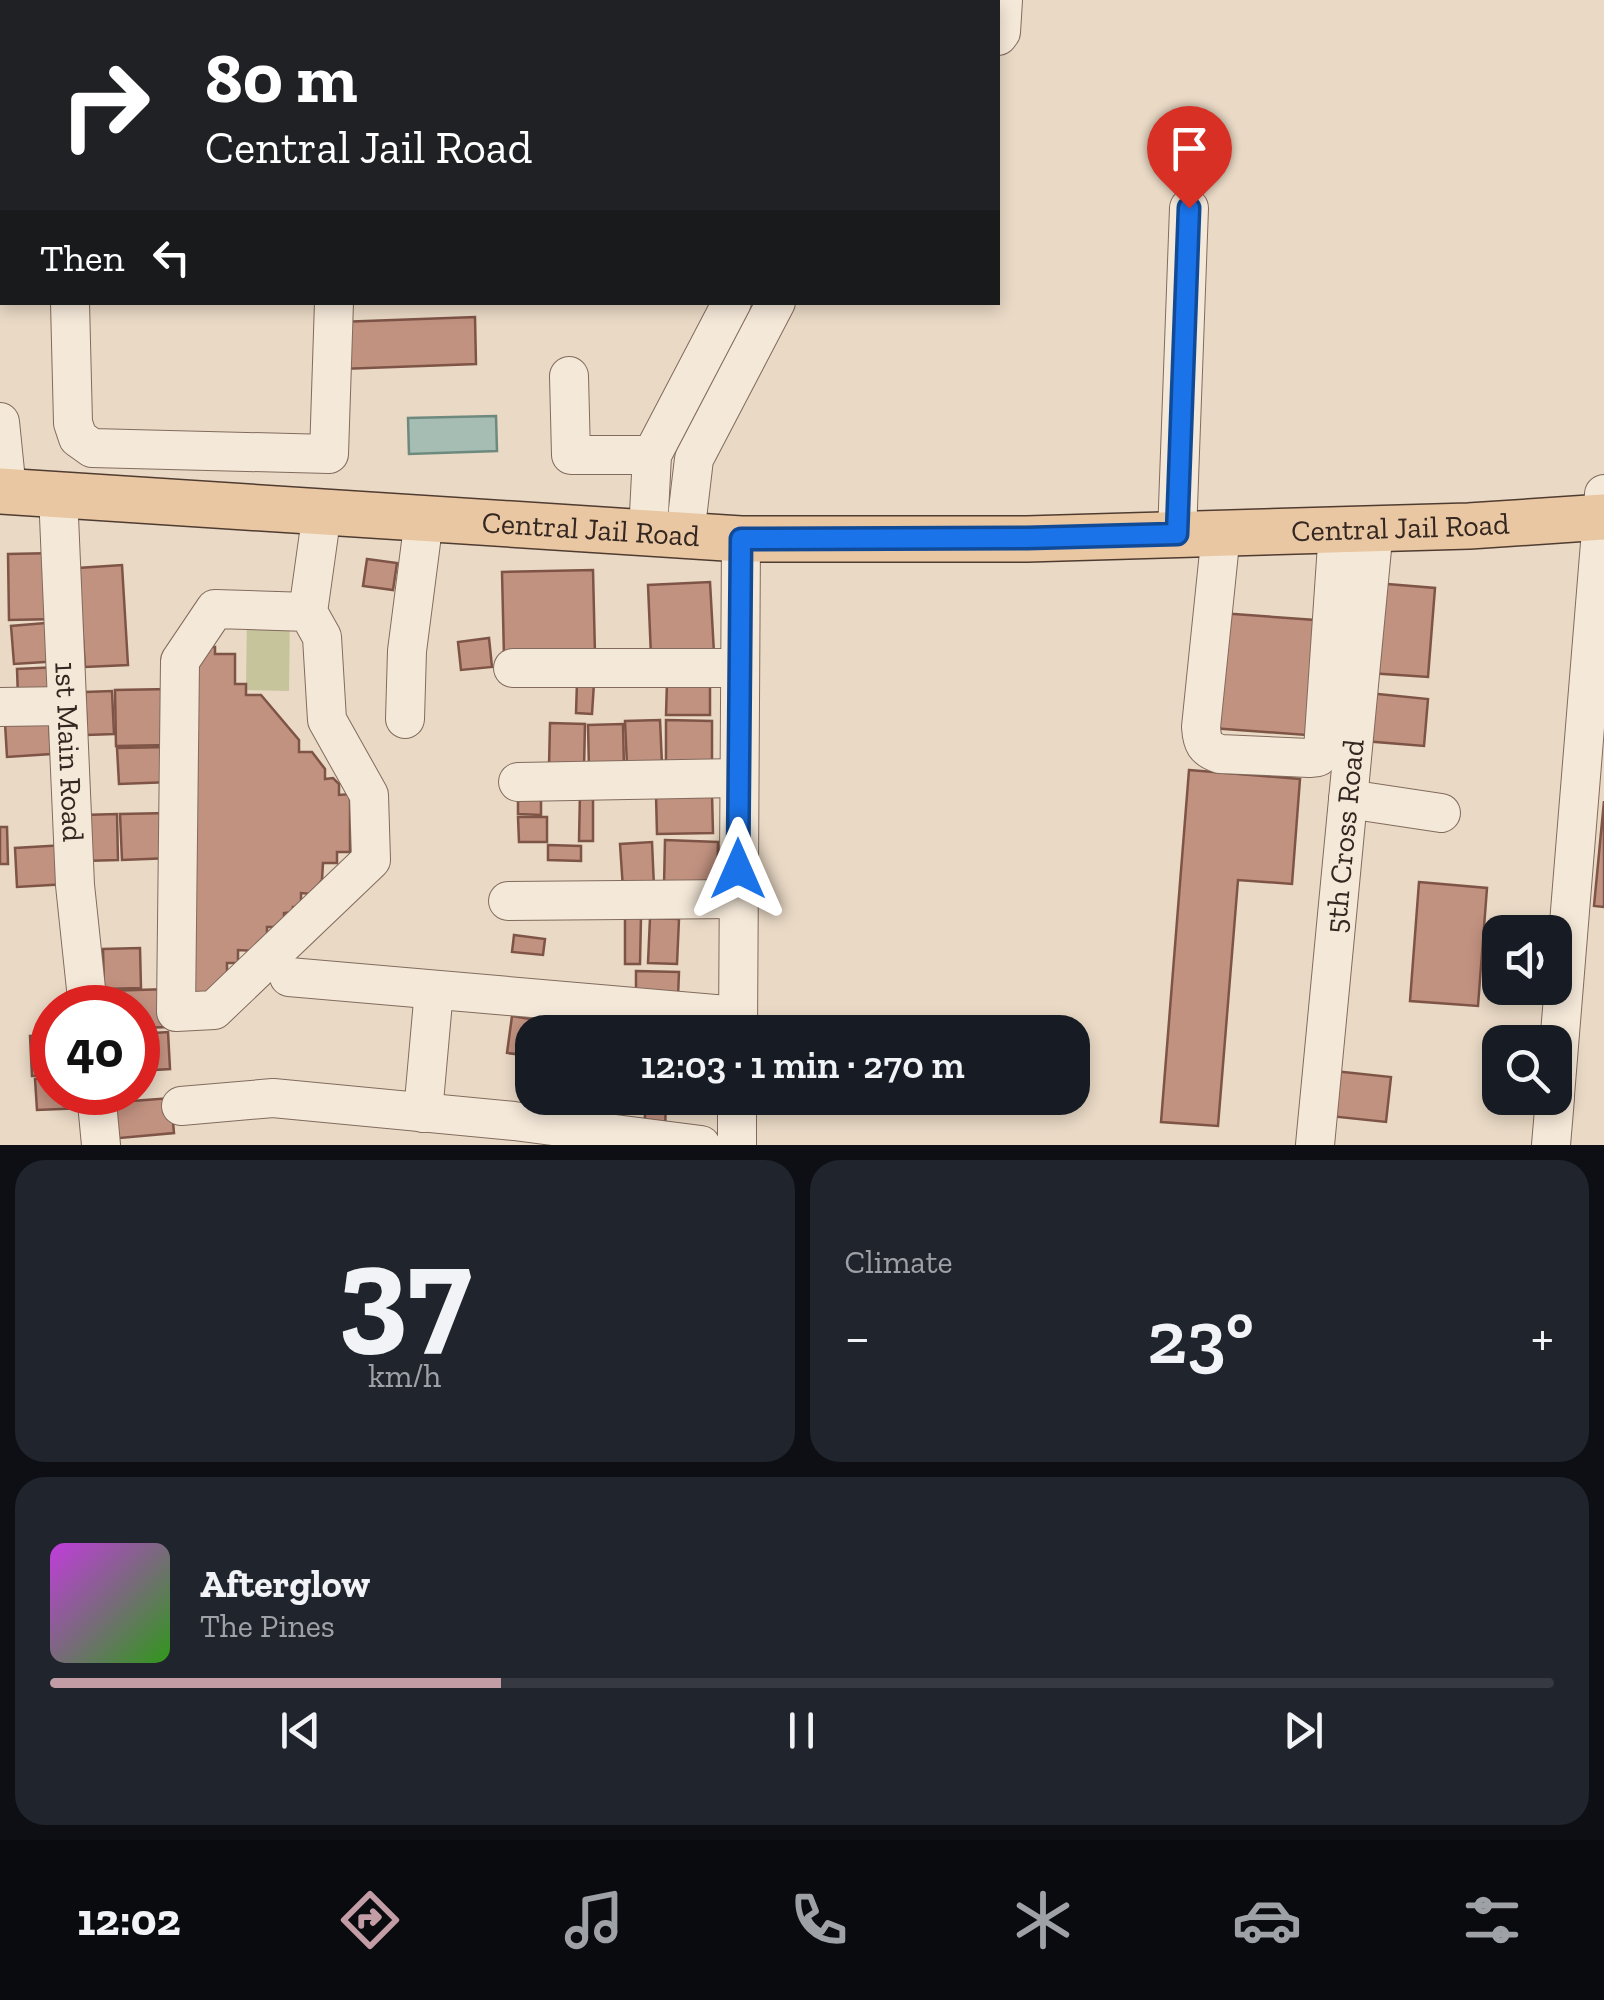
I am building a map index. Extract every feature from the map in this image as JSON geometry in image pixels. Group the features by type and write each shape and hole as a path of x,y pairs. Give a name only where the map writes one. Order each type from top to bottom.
{"main road":[{"name":"Central Jail Road","path":"4,491 741,539 1027,538 1356,529 1603,509"}],"street":[{"path":"1177,534 1189,208"},
{"path":"70,305 73,423 78,438 92,448 329,454 334,305"},
{"path":"666,534 652,455 730,305"},
{"path":"666,534 694,459 774,305"},
{"path":"569,376 571,455 652,455"},
{"path":"0,422 4,491"},
{"name":"1st Main Road","path":"58,494 75,885 86,985"},
{"path":"1561,1025 1603,509"},
{"path":"308,612 214,609 180,662 176,1012 214,1010 371,860 369,796 327,720 322,637 308,612 322,512"},
{"path":"405,719 407,651 424,518"},
{"path":"1222,533 1202,743 1220,754 1309,758 1318,757 1323,750 1356,529"},
{"name":"5th Cross Road","path":"1314,1145 1348,800 1356,529"},
{"path":"738,1015 741,539"},
{"path":"513,668 739,668"},
{"path":"0,707 66,706"},
{"path":"518,782 738,778"},
{"path":"1348,800 1441,813"},
{"path":"508,901 738,899"},
{"path":"289,977 658,1015"},
{"path":"424,1113 434,990"},
{"path":"181,1106 273,1098 701,1145"},
{"path":"98,1115 101,1145"},
{"path":"737,1145 738,1115"},
{"path":"1551,1145 1553,1115"}],"green space":[{"path":"247,607 290,608 289,691 246,690"}],"shaded area":[{"path":"496,416 497,451 409,454 408,418"}],"building":[{"path":"475,317 476,364 341,369 339,322"},
{"path":"56,553 57,619 9,620 8,554"},
{"path":"367,559 397,563 393,590 363,586"},
{"path":"122,565 128,665 85,667 78,568"},
{"path":"593,570 595,655 504,657 502,572"},
{"path":"710,582 714,653 651,656 648,585"},
{"path":"1375,583 1435,588 1428,677 1369,673"},
{"path":"1220,613 1329,621 1320,736 1212,728"},
{"path":"57,622 60,661 14,664 11,626"},
{"path":"489,638 492,667 461,670 458,642"},
{"path":"200,647 215,647 215,654 235,654 235,684 246,684 246,695 261,695 299,740 299,752 312,752 325,769 325,779 333,778 339,784 339,795 350,794 350,852 337,852 337,863 323,863 322,880 312,894 301,893 301,907 284,913 284,927 267,927 267,943 258,951 238,950 238,963 227,963 227,988 187,1005 188,665"},
{"path":"59,667 60,695 18,697 17,669"},
{"path":"577,682 594,683 592,714 576,713"},
{"path":"667,682 710,682 710,715 666,715"},
{"path":"170,689 171,745 116,746 115,690"},
{"path":"112,691 114,734 87,735 85,692"},
{"path":"1368,693 1428,699 1424,746 1364,741"},
{"path":"660,720 662,764 627,765 625,721"},
{"path":"666,720 712,721 712,769 666,768"},
{"path":"49,721 51,754 7,757 5,723"},
{"path":"550,723 585,724 584,768 549,767"},
{"path":"623,724 624,768 589,769 588,725"},
{"path":"170,747 171,782 119,784 117,748"},
{"path":"1189,770 1300,779 1292,884 1238,880 1218,1126 1161,1122"},
{"path":"518,792 541,792 541,815 518,814"},
{"path":"580,793 593,793 593,841 579,841"},
{"path":"712,794 713,833 657,834 656,795"},
{"path":"1604,801 1604,907 1594,906"},
{"path":"169,813 171,858 122,860 120,814"},
{"path":"117,814 118,860 83,861 82,815"},
{"path":"518,817 547,817 547,842 519,842"},
{"path":"0,827 7,827 8,864 0,864"},
{"path":"665,840 718,842 717,887 664,886"},
{"path":"652,842 654,887 623,889 620,844"},
{"path":"65,845 67,884 17,887 15,848"},
{"path":"548,845 581,846 581,861 548,860"},
{"path":"1419,882 1487,888 1478,1006 1410,1001"},
{"path":"625,917 641,917 640,964 625,964"},
{"path":"650,918 679,919 677,964 648,963"},
{"path":"514,935 545,939 543,955 512,952"},
{"path":"140,948 141,985 104,985 103,949"},
{"path":"636,971 679,972 678,997 636,995"},
{"path":"160,989 169,989 170,1027 160,1027"},
{"path":"512,1016 515,1016 515,1054 507,1053"},
{"path":"168,1032 170,1069 160,1070 160,1033"},
{"path":"1334,1071 1391,1077 1386,1122 1329,1116"},
{"path":"171,1098 174,1133 109,1139 107,1115 160,1115 160,1099"},
{"path":"645,1115 666,1115 665,1133 644,1132"}],"route":[{"path":"738,869 741,539 1177,534 1189,208"}]}
